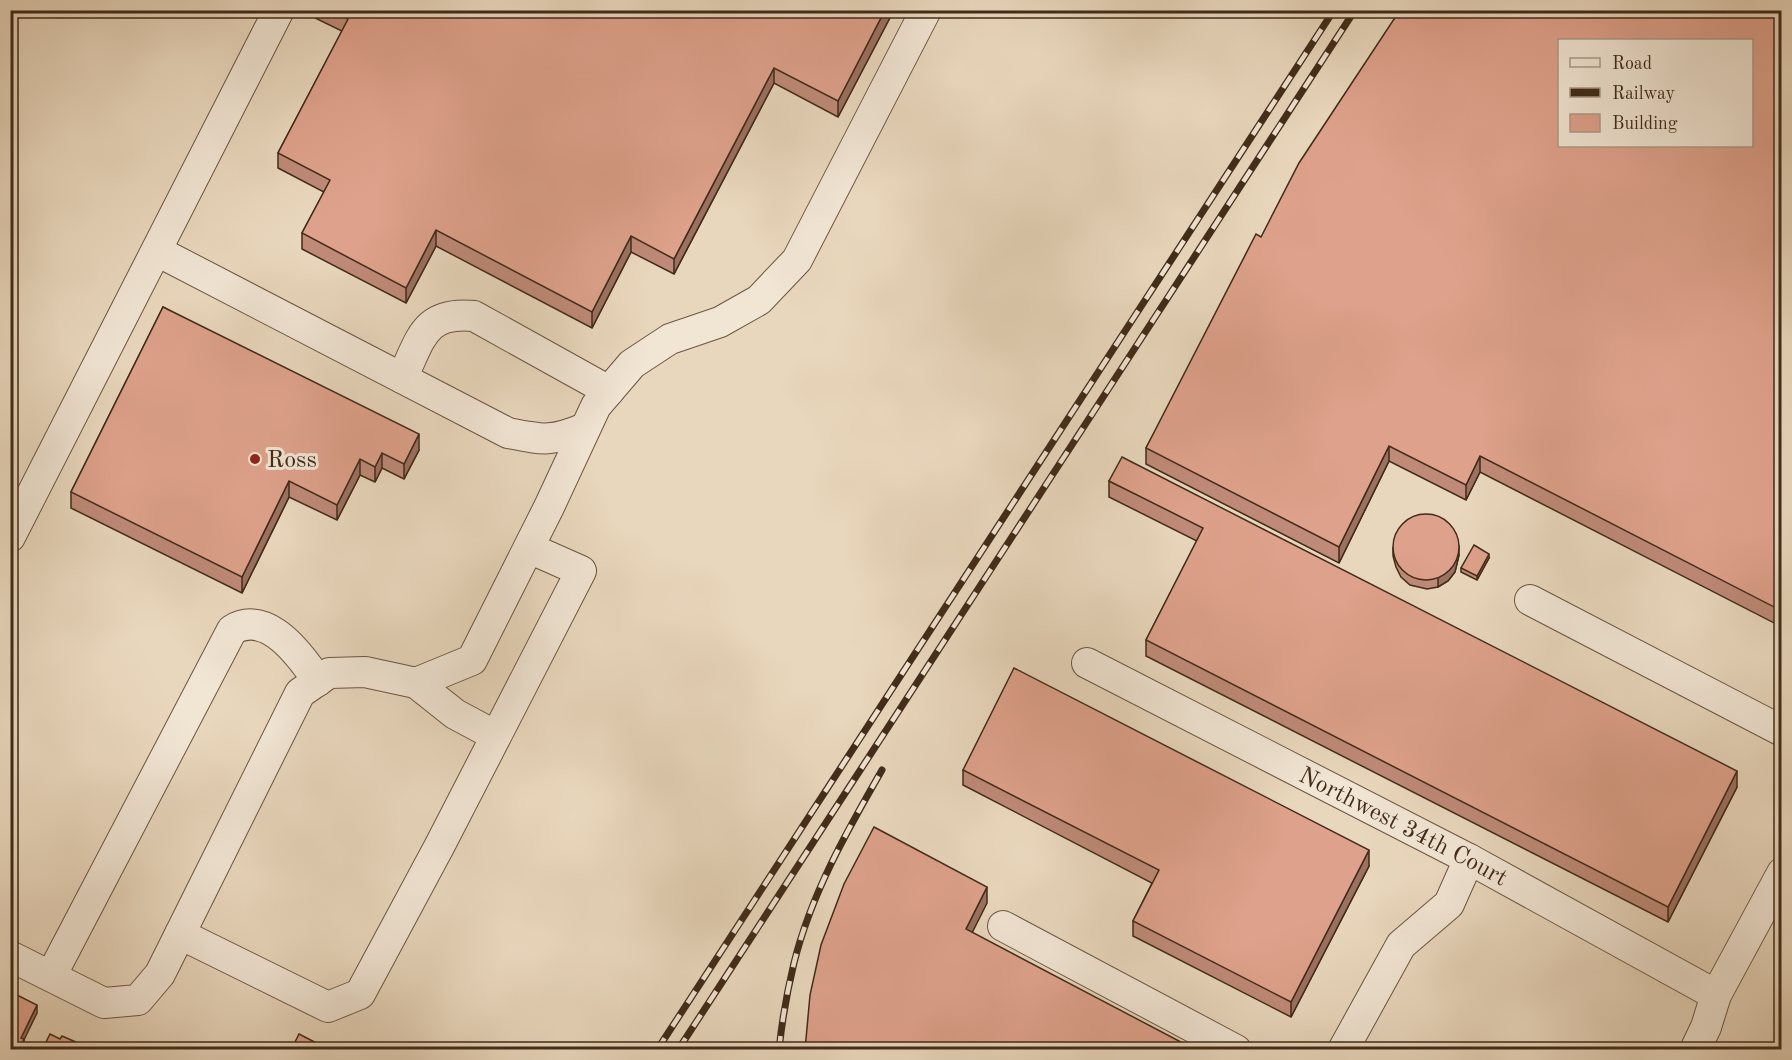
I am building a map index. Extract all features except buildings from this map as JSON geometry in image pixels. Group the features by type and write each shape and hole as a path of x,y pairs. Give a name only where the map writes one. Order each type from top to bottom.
{"street":[{"path":"10,537 279,10"},
{"path":"416,683 472,660 529,548 596,406 633,364 670,339 720,322 759,300 797,260 926,10"},
{"path":"157,251 508,433 537,439 560,439 585,428"},
{"path":"402,378 427,327 439,319 457,315 474,316 609,391"},
{"path":"180,934 328,1008 360,994 581,571 529,548"},
{"path":"1530,600 1782,731"},
{"path":"51,976 232,630 241,624 255,625 286,640 298,651 318,681"},
{"name":"Northwest 34th Court","path":"1087,663 1469,859 1716,995"},
{"path":"10,956 104,1003 138,1000 160,974 300,693 329,674 365,672 416,683 455,714 496,736"},
{"path":"1342,1050 1401,945 1449,904 1469,859"},
{"path":"1695,1050 1706,1027 1716,995 1778,890"},
{"path":"1003,926 1236,1050"}],"railway":[{"path":"657,1050 1334,10"},
{"path":"678,1050 1355,10"},
{"path":"779,1050 791,974 810,912 843,840 882,770"}],"place":[{"name":"Ross","path":"255,459"}]}
